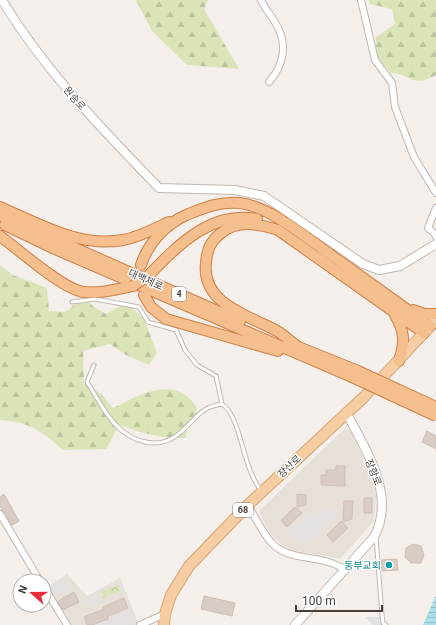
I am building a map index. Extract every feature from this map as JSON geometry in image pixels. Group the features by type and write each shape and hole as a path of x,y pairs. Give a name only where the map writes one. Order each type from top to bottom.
{"highway":[{"path":"0,207 71,237 95,242 123,240 207,207 224,202 240,203 257,207 288,225 397,308 424,314 436,314"},
{"name":"대백제로","path":"0,215 298,351"},
{"path":"0,236 61,283 74,290 94,292 133,286 149,275 181,245 207,227 224,219 243,217 264,220 397,308 430,327"},
{"path":"141,265 152,241 179,219"},
{"name":"대백제로","path":"0,222 298,351 355,374"},
{"path":"278,230 246,223 222,232 212,241 207,254 205,268 207,280 212,289 232,310 278,331 298,351"},
{"path":"144,295 151,307 166,319 177,324 228,336 272,350 298,351"},
{"path":"397,308 404,338 399,361"},
{"path":"355,374 436,407"},
{"path":"355,374 436,416"}],"main road":[{"name":"장산로","path":"164,625 171,595 190,566 262,491 399,361 430,327"}],"street":[{"name":"원송로","path":"2,0 20,30 76,100 159,188 235,190 264,196 363,264 379,270 400,266 436,244"},
{"path":"261,0 265,9 281,31 283,49 280,66 269,82"},
{"path":"361,0 375,60 392,83 395,107 411,150 436,193"},
{"path":"436,208 428,228 435,234 436,237"},
{"name":"장항로","path":"295,625 376,534 380,522 382,504 381,487 346,412"},
{"path":"248,505 271,543 283,551 294,555 325,560 337,564 345,570"},
{"path":"0,514 35,573"},
{"path":"52,600 67,625"},
{"path":"140,625 166,614"}],"lane":[{"path":"72,302 95,299 139,308 148,322 176,330 185,350 197,365 216,376 222,404 230,412 250,472 257,486 262,491"},
{"path":"94,365 87,382 110,419 127,435 143,442 152,444 162,443 176,436 207,407 222,404"},
{"path":"376,534 382,615 383,623 386,625"}],"shaded area":[{"path":"344,429 352,431 372,478 376,496 374,521 340,559 286,549 268,531 259,511"},
{"path":"328,507 337,516 309,543 299,542 289,531 308,513 320,514"},
{"path":"67,574 87,596 120,578 139,625 69,625 52,596 52,584"},
{"path":"64,578 70,589 55,598 52,592 52,585"},
{"path":"97,594 101,602 88,607 85,599"},
{"path":"130,610 136,624 96,625"},
{"path":"365,617 380,617 384,625 373,625"}],"green space":[{"path":"136,0 208,0 204,9 239,69 187,65 152,31"},
{"path":"368,0 436,0 436,75 422,81 417,81 391,73 375,54 376,37 395,24 392,9 370,4"},
{"path":"0,265 13,275 47,288 49,311 65,312 84,297 94,307 106,314 126,303 144,319 157,353 149,365 126,355 110,344 83,351 84,384 100,393 113,408 149,392 169,389 178,391 187,396 197,408 195,418 188,422 186,438 169,438 152,435 119,425 106,449 63,450 41,433 27,425 0,420"},
{"path":"118,585 121,591 103,598 101,592"}],"water":[{"path":"436,595 436,625 423,625"}],"building":[{"path":"427,431 436,436 436,449 422,442"},
{"path":"336,466 345,466 345,486 321,485 321,475 326,475 326,470 336,470"},
{"path":"4,494 19,521 12,525 0,506 0,497"},
{"path":"297,494 306,495 306,505 297,507"},
{"path":"364,498 372,498 372,513 364,513"},
{"path":"344,501 353,501 352,519 343,522"},
{"path":"295,507 302,513 287,527 281,520"},
{"path":"341,521 348,528 333,542 327,535"},
{"path":"413,544 421,546 424,555 421,563 411,563 405,557 406,548"},
{"name":"동부교회","path":"397,559 398,570 382,571 381,560"},
{"path":"74,592 79,602 63,610 58,601"},
{"path":"204,596 235,603 232,616 201,609"},
{"path":"124,598 128,608 108,616 108,619 92,625 87,625 84,617 104,609 103,607"}],"place":[{"name":"동부교회","path":"389,565"}]}
